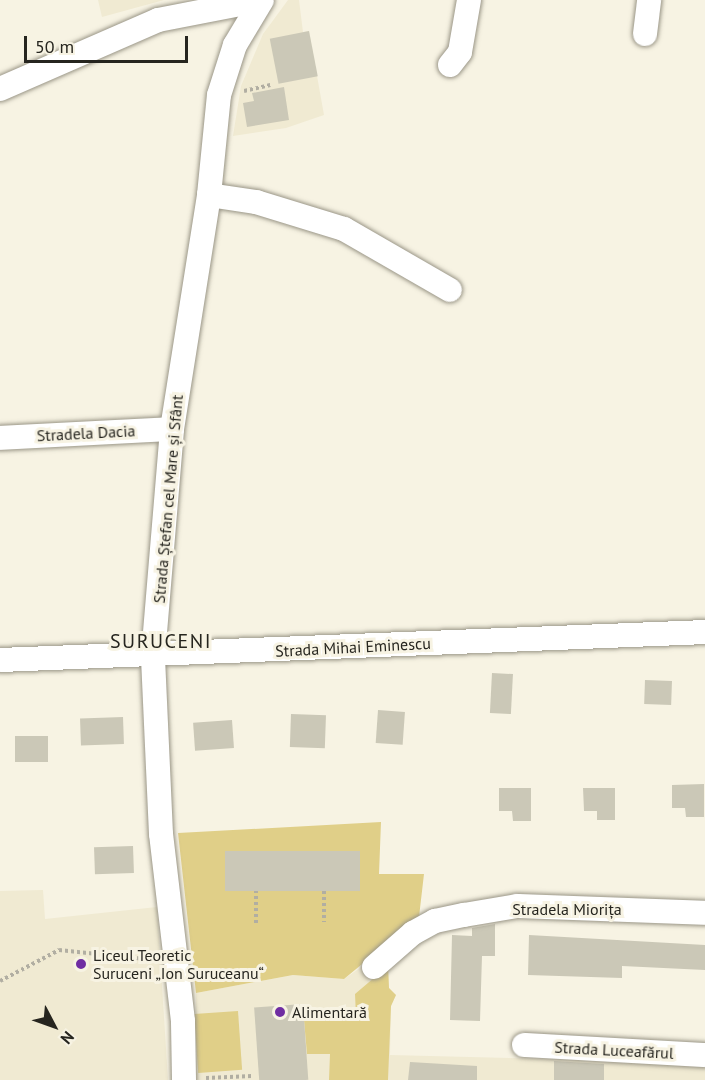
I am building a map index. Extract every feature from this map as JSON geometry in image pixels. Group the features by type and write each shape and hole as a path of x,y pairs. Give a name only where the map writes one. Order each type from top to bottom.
{"street":[{"path":"0,89 158,20 262,0"},
{"name":"Strada Ștefan cel Mare și Sfânt","path":"184,1079 183,1021 161,834 153,656 172,429 208,195 219,95 235,45 262,0"},
{"path":"450,65 460,52 468,0"},
{"path":"645,34 649,0"},
{"path":"208,195 256,202 344,229 450,290"},
{"name":"Stradela Dacia","path":"0,438 172,429"},
{"name":"Strada Mihai Eminescu","path":"0,660 153,656 705,632"},
{"name":"Stradela Miorița","path":"374,967 413,933 435,921 517,906 705,913"},
{"name":"Strada Luceafărul","path":"524,1045 705,1055"}],"path":[{"path":"256,891 256,923"},
{"path":"324,891 324,922"},
{"path":"0,981 59,950 175,963"},
{"path":"184,1079 252,1076"}],"shaded area":[{"path":"98,0 164,0 102,17"},
{"path":"288,0 299,0 303,32 309,31 324,115 286,128 233,136 241,86 263,34"},
{"path":"381,822 379,874 424,874 419,917 344,979 293,975 196,993 178,833"},
{"name":"Liceul Teoretic Suruceni „Ion Suruceanu“","path":"43,890 45,919 157,907 168,1080 0,1080 0,891"},
{"path":"370,961 388,966 389,988 396,995 391,1006 390,1055 705,1063 705,1080 196,1080 196,993 293,975 344,979"},
{"path":"388,966 389,988 396,995 391,1006 388,1080 329,1080 330,1054 307,1054 304,1020 356,1016 355,994"},
{"path":"238,1011 242,1070 198,1073 194,1014"}],"building":[{"path":"309,31 318,76 279,84 270,39"},
{"path":"284,87 289,120 247,127 243,103 254,101 252,93"},
{"path":"492,673 513,674 511,714 490,713"},
{"path":"645,680 672,681 671,705 644,704"},
{"path":"378,710 405,712 403,745 376,743"},
{"path":"291,714 326,715 325,748 290,747"},
{"path":"123,717 124,744 81,745 80,719"},
{"path":"232,720 234,748 195,751 193,723"},
{"path":"15,736 48,736 48,762 15,762"},
{"path":"704,784 704,817 686,817 685,808 672,808 672,785"},
{"path":"499,788 531,788 531,821 513,821 512,811 499,811"},
{"path":"583,788 615,788 615,820 597,820 597,811 584,811"},
{"path":"133,846 134,873 95,874 94,847"},
{"path":"225,851 360,851 360,891 225,891"},
{"path":"495,924 495,956 482,956 480,1021 450,1020 452,935 472,936 472,928"},
{"path":"529,935 705,945 705,970 622,966 622,978 528,975"},
{"path":"303,1004 308,1080 259,1080 254,1007"},
{"path":"554,1061 604,1064 604,1080 554,1080"},
{"path":"410,1062 477,1066 477,1080 408,1080"}],"place":[{"name":"Liceul Teoretic Suruceni „Ion Suruceanu“","path":"81,964"},
{"name":"Alimentară","path":"280,1012"}],"district":[{"name":"SURUCENI","path":"161,641"}]}
